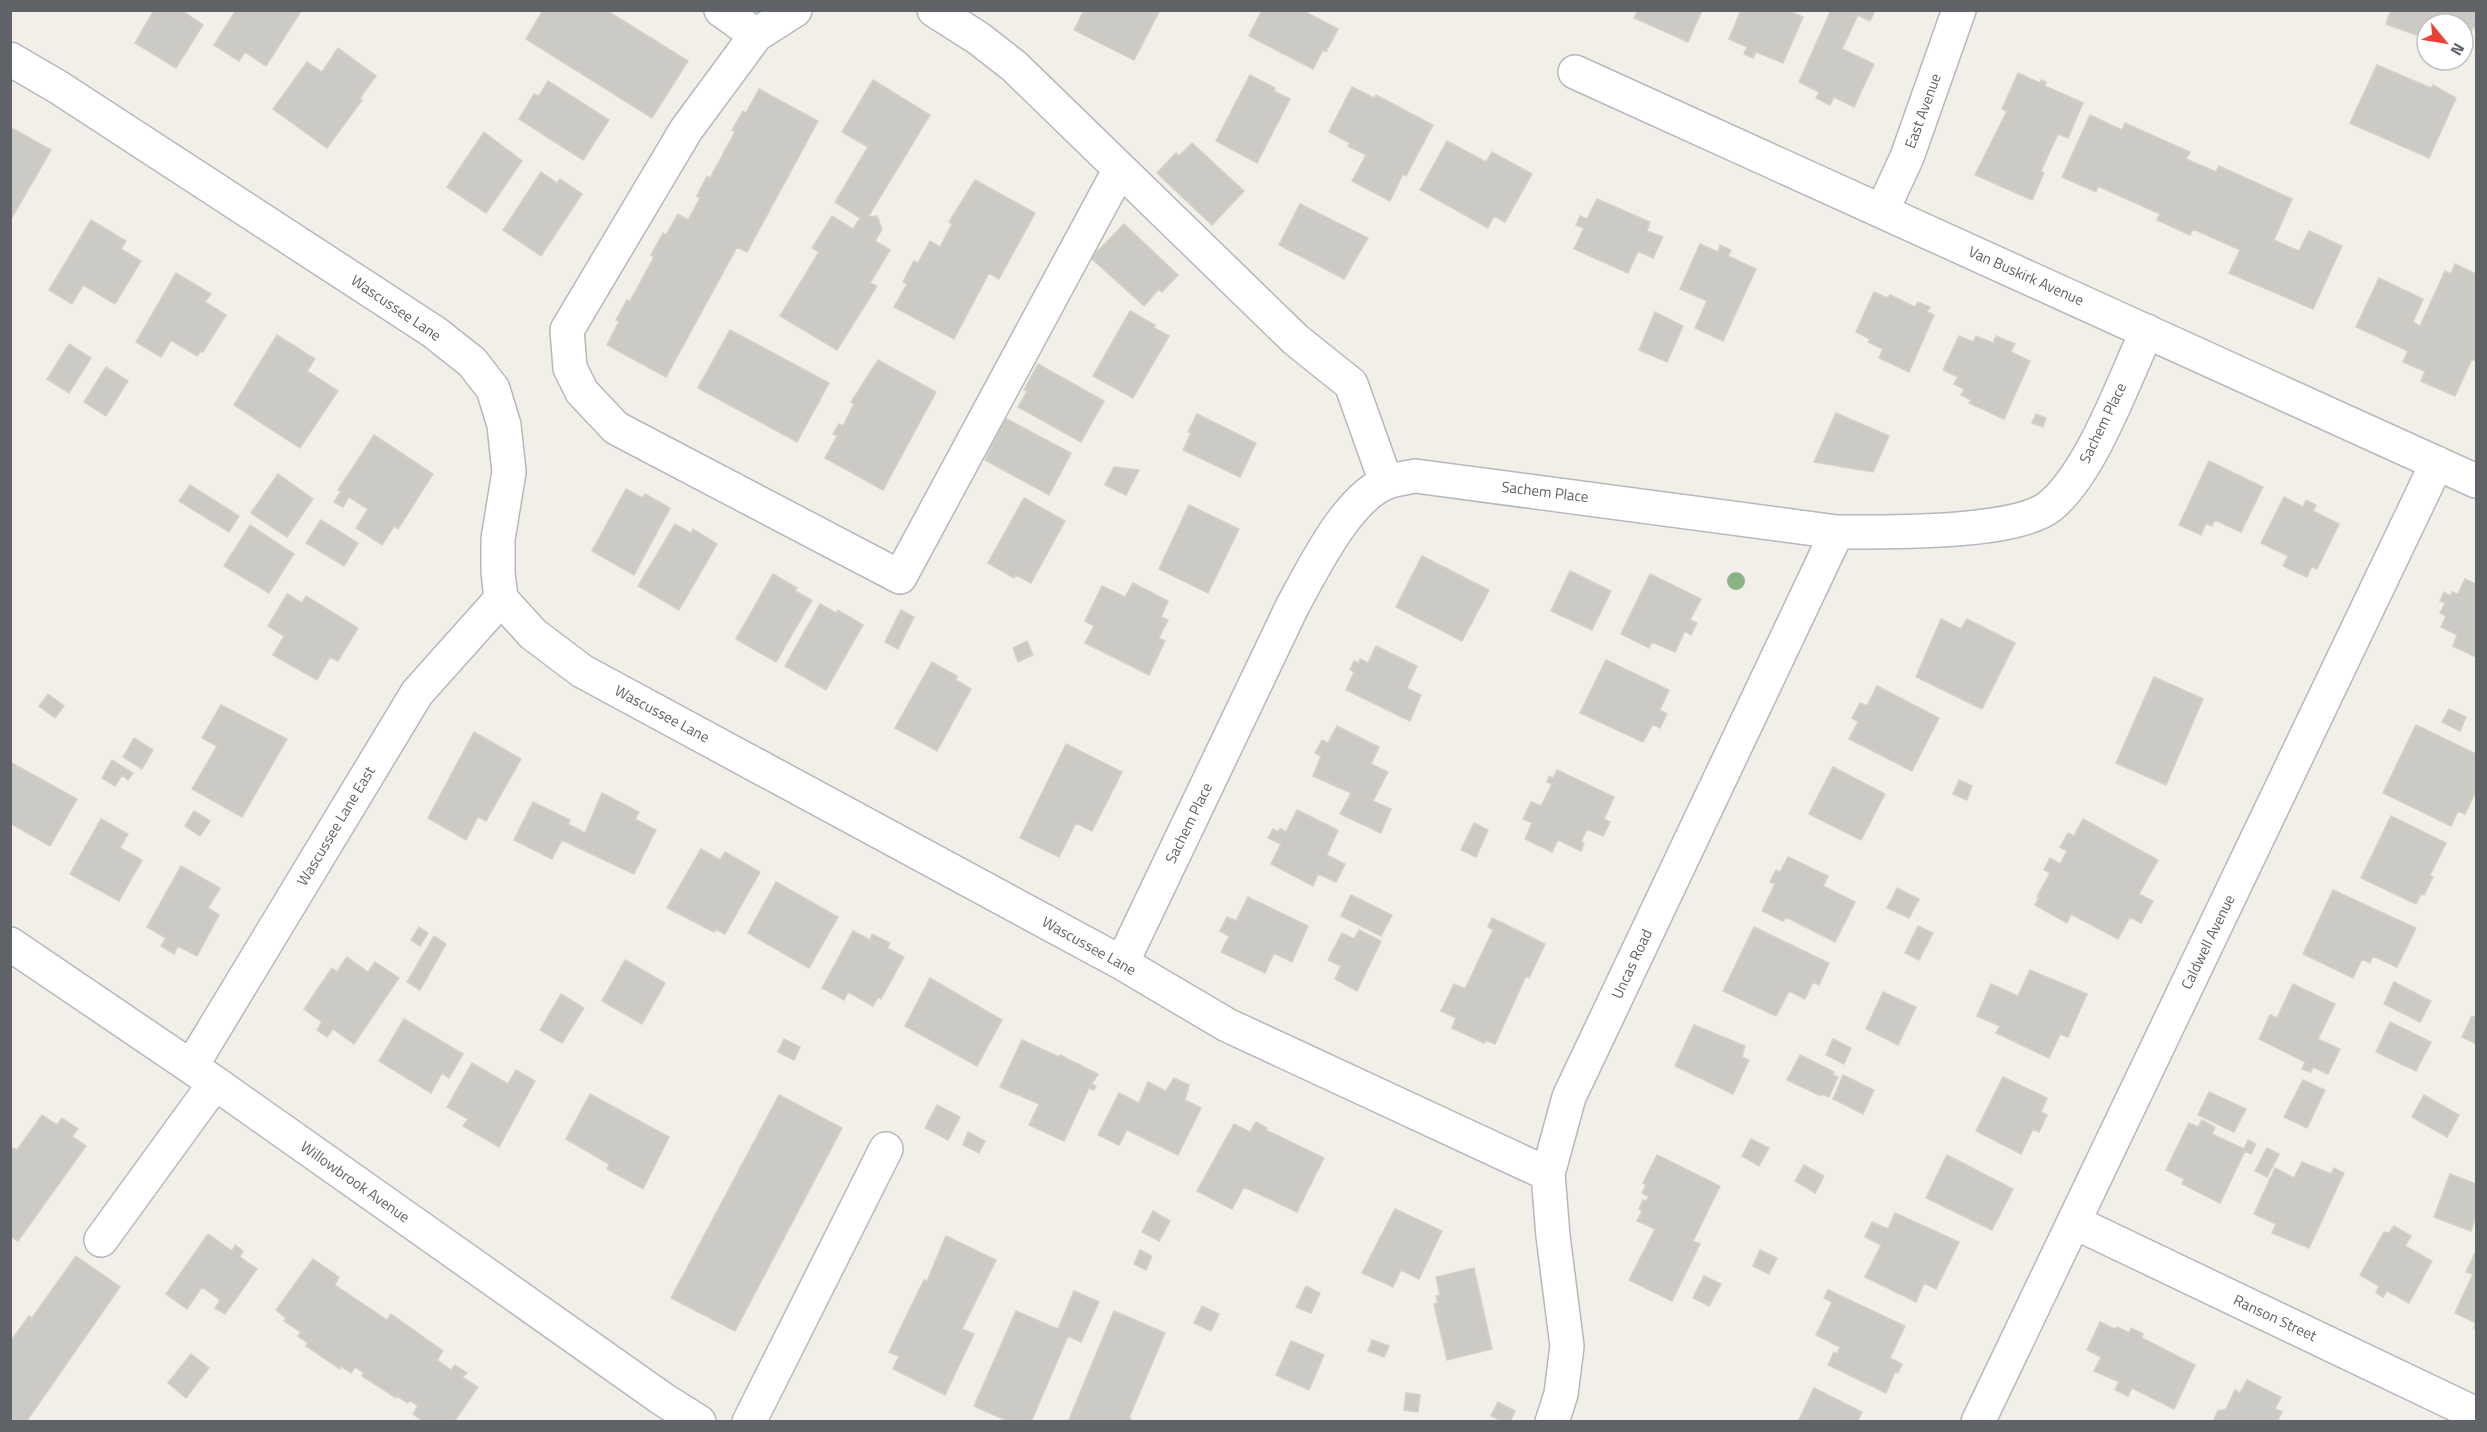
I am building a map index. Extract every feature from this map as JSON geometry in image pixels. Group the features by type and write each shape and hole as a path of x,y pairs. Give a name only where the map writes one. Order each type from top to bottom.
{"street":[{"path":"721,10 756,35"},
{"path":"795,10 756,35 686,130 567,330 570,368 582,392 616,428 900,577 1120,169"},
{"path":"934,10 978,38 1014,66 1296,340 1351,384 1386,482"},
{"name":"East Avenue","path":"1882,211 1906,157 1959,10"},
{"name":"Wascussee Lane","path":"10,59 57,87 434,332 472,362 493,389 504,426 509,472 498,539 501,599 533,634 582,671 1122,963 1227,1025 1548,1174"},
{"name":"Van Buskirk Avenue","path":"1575,72 2476,481"},
{"name":"Sachem Place","path":"1122,963 1293,605 1324,550 1360,500 1386,482 1415,476 1837,532 1906,532 2007,523 2048,508 2066,491 2088,459 2147,331"},
{"name":"Caldwell Avenue","path":"1978,1422 2437,463"},
{"name":"Uncas Road","path":"1552,1422 1561,1394 1567,1346 1553,1236 1548,1174 1569,1097 1837,532"},
{"name":"Wascussee Lane East","path":"101,1240 203,1075 417,693 501,599"},
{"name":"Willowbrook Avenue","path":"10,944 203,1075 664,1400 699,1422"},
{"path":"749,1422 886,1149"},
{"name":"Ranson Street","path":"2074,1222 2476,1414"}],"building":[{"path":"154,10 181,10 203,25 176,68 135,43"},
{"path":"236,10 296,10 300,13 266,66 245,52 239,61 214,45"},
{"path":"543,10 606,10 688,61 652,118 526,39"},
{"path":"1084,10 1160,10 1134,60 1074,30"},
{"path":"1262,10 1302,10 1338,29 1326,52 1323,50 1313,69 1249,36"},
{"path":"1638,10 1702,10 1688,42 1634,18"},
{"path":"1741,10 1788,10 1803,17 1783,63 1756,52 1753,58 1744,54 1747,47 1729,39"},
{"path":"1831,10 1875,10 1870,21 1858,15 1842,49 1874,64 1854,107 1834,97 1830,105 1816,98 1819,92 1799,82"},
{"path":"2391,10 2476,10 2476,28 2475,12 2415,12 2415,35 2386,24"},
{"path":"338,48 376,76 360,98 362,100 327,148 273,109 307,62 322,72"},
{"path":"2377,65 2431,88 2433,85 2456,98 2429,158 2350,123"},
{"path":"2018,73 2040,83 2041,80 2046,82 2045,86 2083,103 2068,138 2058,134 2041,171 2044,173 2032,200 1975,175 2007,111 2002,109"},
{"path":"1250,75 1290,99 1257,163 1216,141"},
{"path":"873,80 930,115 868,217 877,216 882,229 875,241 890,250 870,283 877,286 837,350 780,316 819,252 812,248 832,216 853,229 860,218 835,202 868,147 842,132"},
{"path":"548,81 609,120 583,160 519,119 534,94 539,96"},
{"path":"1352,87 1374,98 1376,95 1433,125 1406,176 1403,174 1390,201 1352,181 1366,155 1348,146 1350,143 1329,132"},
{"path":"759,89 818,121 747,252 737,247 666,377 607,345 619,321 616,320 627,300 630,301 654,257 651,255 663,233 666,235 678,214 688,220 700,198 697,196 707,176 710,178 735,132 732,130 743,111 746,113"},
{"path":"2090,115 2122,130 2125,123 2190,152 2186,159 2216,172 2219,166 2292,199 2274,240 2299,251 2309,231 2342,246 2313,309 2229,273 2240,250 2193,229 2190,235 2157,220 2160,214 2098,186 2096,192 2062,177"},
{"path":"10,127 51,150 10,221"},
{"path":"484,132 522,161 486,213 447,187"},
{"path":"1447,141 1486,162 1492,152 1532,174 1505,222 1494,216 1488,228 1420,190"},
{"path":"1192,143 1244,191 1212,225 1157,173 1176,153 1179,156"},
{"path":"541,172 557,183 560,179 582,194 541,256 503,230"},
{"path":"975,180 1035,213 999,279 989,273 954,339 894,307 907,284 903,282 914,261 918,263 930,241 940,247 952,224 949,222"},
{"path":"1597,199 1650,222 1647,231 1663,237 1653,258 1638,251 1628,273 1574,249 1584,228 1576,225 1580,216 1587,219"},
{"path":"1300,204 1368,238 1344,279 1279,245"},
{"path":"91,220 126,241 121,249 141,261 115,304 83,285 72,304 49,290"},
{"path":"1124,224 1178,275 1162,292 1159,289 1144,306 1091,258"},
{"path":"1700,244 1718,252 1720,245 1731,250 1728,256 1756,269 1723,341 1695,328 1707,301 1680,289"},
{"path":"2455,264 2476,274 2476,361 2472,359 2455,396 2421,381 2425,371 2403,362 2408,351 2356,327 2379,278 2423,299 2413,322 2420,326 2445,271 2451,274"},
{"path":"176,273 211,294 205,302 226,315 203,352 201,351 197,356 171,340 161,357 136,342"},
{"path":"1874,292 1887,298 1890,295 1915,307 1918,302 1930,307 1927,312 1934,315 1909,372 1879,358 1883,349 1868,342 1870,339 1856,332"},
{"path":"1130,311 1169,336 1133,398 1093,376"},
{"path":"1655,312 1683,326 1667,362 1639,350"},
{"path":"730,330 829,383 797,442 698,388"},
{"path":"277,335 315,359 307,371 338,391 300,448 234,405"},
{"path":"1959,336 1973,342 1976,336 1993,343 1996,336 2015,344 2011,352 2030,361 2004,419 1969,403 1971,400 1961,395 1964,389 1954,384 1958,377 1943,370"},
{"path":"69,344 91,358 69,393 47,379"},
{"path":"878,360 936,392 883,490 825,458 837,436 833,434 839,424 843,426 854,404 851,402"},
{"path":"1038,364 1104,401 1081,442 1018,407"},
{"path":"106,367 128,381 106,416 84,402"},
{"path":"1836,413 1889,436 1873,472 1814,462"},
{"path":"1197,414 1256,443 1240,477 1183,450 1191,433 1188,432"},
{"path":"2036,414 2046,418 2043,427 2032,423"},
{"path":"1005,418 1071,453 1049,495 985,460"},
{"path":"374,435 433,474 398,529 394,526 382,545 356,528 368,509 349,497 343,507 334,502 341,491 338,490"},
{"path":"2209,461 2263,487 2241,532 2215,520 2212,526 2206,523 2201,535 2179,525"},
{"path":"1114,467 1139,470 1126,495 1105,485"},
{"path":"278,474 313,499 287,537 251,513"},
{"path":"190,485 239,516 229,532 179,501"},
{"path":"626,489 642,498 645,494 670,508 634,575 592,551"},
{"path":"2284,497 2303,507 2306,500 2316,505 2313,511 2339,524 2317,569 2312,566 2307,577 2283,566 2288,556 2261,543"},
{"path":"1024,498 1065,521 1031,583 1016,575 1014,578 988,563"},
{"path":"1189,505 1239,529 1208,593 1159,569"},
{"path":"321,520 358,543 344,566 306,543"},
{"path":"675,524 691,533 693,529 717,544 679,610 638,586"},
{"path":"250,525 294,554 269,593 224,566"},
{"path":"1422,556 1489,590 1462,641 1396,607"},
{"path":"1570,571 1611,591 1592,630 1551,611"},
{"path":"773,574 797,588 795,591 812,600 776,662 736,639"},
{"path":"1650,574 1701,599 1690,620 1697,623 1691,635 1685,631 1675,652 1652,642 1649,648 1621,634"},
{"path":"2465,579 2476,584 2476,657 2453,646 2457,635 2441,627 2446,616 2440,613 2445,603 2440,601 2444,592 2451,596 2452,592 2458,594"},
{"path":"1133,583 1168,601 1161,617 1168,620 1159,638 1165,641 1149,675 1085,643 1094,626 1085,621 1102,586 1125,597"},
{"path":"287,594 302,603 306,596 358,628 338,661 330,657 317,680 273,655 284,636 268,626"},
{"path":"820,604 836,613 838,610 863,625 826,690 785,666"},
{"path":"901,610 914,617 898,649 885,642"},
{"path":"1941,619 1961,629 1967,619 2015,643 1982,709 1916,677"},
{"path":"1027,641 1033,655 1018,662 1013,648"},
{"path":"1376,646 1417,666 1407,688 1421,695 1410,721 1346,690 1354,672 1350,670 1354,661 1359,663 1360,659 1368,663"},
{"path":"1606,660 1669,690 1660,710 1667,714 1660,728 1653,724 1643,742 1580,713"},
{"path":"932,662 957,676 956,680 971,689 937,751 895,728"},
{"path":"2154,677 2203,699 2166,785 2116,763"},
{"path":"1877,686 1939,718 1912,771 1849,739 1858,722 1852,718 1860,703 1867,706"},
{"path":"48,694 64,706 55,718 39,706"},
{"path":"221,705 287,739 242,817 192,789 217,746 202,738"},
{"path":"2449,709 2466,717 2460,731 2442,722"},
{"path":"2416,725 2476,754 2476,791 2465,814 2458,811 2451,826 2383,793"},
{"path":"1337,726 1379,747 1371,764 1388,772 1373,801 1391,809 1381,833 1340,814 1351,793 1313,776 1321,756 1315,753 1322,740 1328,743"},
{"path":"474,732 521,759 486,821 478,817 466,840 428,818"},
{"path":"134,738 153,750 142,769 123,757"},
{"path":"1066,744 1122,772 1092,831 1076,823 1059,857 1020,838"},
{"path":"112,760 133,773 128,780 122,775 115,786 102,778"},
{"path":"10,762 77,799 50,846 10,823"},
{"path":"1833,767 1885,794 1861,840 1809,814"},
{"path":"1557,770 1614,797 1604,819 1610,822 1603,836 1587,829 1581,842 1584,843 1581,851 1558,840 1552,852 1525,839 1532,823 1523,819 1531,802 1541,806 1552,784 1547,782 1549,776 1553,778"},
{"path":"1959,780 1972,786 1967,800 1953,794"},
{"path":"602,793 639,812 635,819 656,830 634,874 562,840 552,859 514,840 533,802 570,820 568,824 585,833"},
{"path":"1297,810 1338,830 1327,855 1345,864 1336,882 1318,874 1313,886 1271,864 1281,844 1268,838 1273,829 1278,832 1280,828 1286,832"},
{"path":"194,811 210,821 200,836 185,826"},
{"path":"2391,816 2446,843 2430,875 2433,877 2424,895 2421,894 2416,904 2361,878"},
{"path":"101,819 128,834 120,848 142,860 119,901 70,874"},
{"path":"2083,819 2158,860 2139,894 2153,901 2141,923 2130,917 2118,939 2071,914 2067,923 2035,905 2050,873 2044,870 2050,858 2060,864 2067,851 2060,847 2068,833 2074,836"},
{"path":"1474,823 1488,830 1476,857 1461,850"},
{"path":"701,849 720,860 725,852 760,872 725,934 716,929 714,932 667,908"},
{"path":"1788,857 1828,876 1823,886 1855,902 1835,942 1786,917 1783,921 1762,911 1775,884 1770,882 1776,870 1780,872"},
{"path":"181,866 220,888 208,908 219,915 197,956 178,946 174,954 161,946 166,938 147,927"},
{"path":"776,882 838,917 809,968 748,933"},
{"path":"1897,888 1919,899 1909,918 1887,908"},
{"path":"2333,890 2416,928 2397,967 2373,956 2370,963 2362,959 2353,978 2303,954"},
{"path":"1351,895 1392,915 1381,936 1341,916"},
{"path":"1248,897 1308,926 1292,962 1274,953 1265,973 1221,952 1229,936 1220,931 1227,917 1236,921"},
{"path":"1492,918 1545,944 1529,978 1526,976 1495,1044 1485,1040 1484,1043 1452,1028 1456,1018 1441,1011 1454,984 1465,989 1493,930 1488,927"},
{"path":"1918,926 1933,933 1919,960 1905,953"},
{"path":"419,927 428,933 420,946 411,940"},
{"path":"1754,927 1829,963 1819,985 1813,982 1805,999 1789,991 1776,1016 1723,991"},
{"path":"1359,930 1381,941 1357,991 1335,979 1341,966 1328,960 1342,933 1354,939"},
{"path":"853,931 870,940 872,934 890,943 887,948 904,957 881,999 878,997 873,1006 848,992 844,1000 822,988"},
{"path":"434,936 446,944 420,990 407,982"},
{"path":"347,957 368,972 375,962 399,978 354,1044 333,1029 327,1037 317,1030 322,1022 304,1009 332,968 337,972"},
{"path":"625,960 665,983 642,1024 602,1001"},
{"path":"2030,970 2087,994 2068,1037 2060,1034 2049,1058 1996,1033 2000,1026 1977,1016 1991,984 2018,996"},
{"path":"930,978 1002,1020 977,1066 905,1026"},
{"path":"2394,982 2431,1001 2420,1022 2384,1004"},
{"path":"2293,984 2335,1004 2318,1039 2340,1049 2328,1074 2313,1067 2311,1072 2302,1069 2305,1062 2259,1039 2270,1015 2277,1018"},
{"path":"1883,992 1916,1007 1898,1045 1866,1029"},
{"path":"561,994 584,1008 562,1043 540,1030"},
{"path":"2472,1016 2476,1018 2476,1044 2462,1037"},
{"path":"404,1019 463,1054 449,1078 442,1073 431,1093 379,1061"},
{"path":"2390,1022 2431,1042 2416,1071 2376,1052"},
{"path":"1694,1025 1745,1046 1742,1057 1749,1060 1733,1094 1675,1066"},
{"path":"784,1039 800,1047 794,1060 778,1052"},
{"path":"1833,1039 1851,1048 1844,1064 1826,1055"},
{"path":"1022,1040 1059,1057 1060,1055 1098,1074 1092,1084 1096,1086 1094,1090 1089,1088 1064,1141 1029,1125 1039,1104 1000,1087"},
{"path":"1800,1055 1834,1072 1833,1075 1838,1077 1829,1097 1822,1094 1821,1096 1787,1080"},
{"path":"472,1063 508,1084 516,1070 535,1081 499,1147 463,1126 468,1119 447,1107"},
{"path":"1843,1075 1874,1090 1863,1114 1833,1099"},
{"path":"2003,1077 2047,1098 2041,1112 2047,1115 2039,1132 2033,1129 2021,1154 1976,1131"},
{"path":"1174,1078 1189,1085 1185,1100 1201,1108 1178,1155 1127,1130 1119,1145 1098,1135 1119,1093 1139,1103 1148,1082 1166,1091"},
{"path":"2303,1080 2325,1090 2307,1128 2284,1117"},
{"path":"2209,1092 2246,1109 2234,1132 2198,1115"},
{"path":"590,1094 669,1137 643,1189 607,1169 609,1164 566,1139"},
{"path":"779,1095 842,1128 735,1331 671,1298"},
{"path":"2424,1095 2459,1115 2447,1137 2412,1117"},
{"path":"937,1105 960,1117 948,1140 925,1128"},
{"path":"42,1115 57,1125 62,1118 78,1129 72,1136 86,1146 18,1241 10,1236 10,1152 13,1148 17,1150"},
{"path":"2202,1120 2215,1127 2212,1134 2244,1149 2248,1140 2256,1144 2251,1154 2245,1151 2220,1203 2182,1184 2184,1179 2166,1170 2189,1123 2198,1127"},
{"path":"1256,1122 1267,1128 1266,1130 1324,1158 1297,1212 1244,1187 1232,1209 1197,1191 1234,1124 1250,1132"},
{"path":"968,1132 985,1141 979,1153 963,1145"},
{"path":"1751,1139 1769,1148 1759,1166 1742,1156"},
{"path":"2267,1148 2279,1154 2267,1177 2255,1171"},
{"path":"1657,1155 1720,1186 1693,1241 1700,1244 1672,1301 1629,1280 1655,1229 1637,1221 1642,1211 1639,1209 1643,1200 1646,1201 1649,1197 1642,1193 1646,1185 1643,1183"},
{"path":"1947,1155 2013,1189 1992,1230 1926,1198"},
{"path":"2302,1162 2331,1174 2334,1168 2344,1173 2309,1248 2272,1233 2276,1224 2254,1214 2275,1168 2294,1178"},
{"path":"1804,1165 1824,1176 1815,1193 1795,1181"},
{"path":"2450,1174 2476,1184 2476,1215 2471,1231 2434,1217"},
{"path":"1395,1209 1442,1231 1419,1279 1401,1270 1393,1287 1362,1273"},
{"path":"1153,1211 1170,1221 1159,1241 1142,1232"},
{"path":"1895,1213 1959,1242 1936,1289 1924,1283 1916,1302 1865,1277 1881,1245 1865,1237 1872,1222 1888,1229"},
{"path":"2394,1226 2411,1236 2405,1246 2432,1261 2409,1303 2387,1291 2383,1297 2376,1293 2379,1286 2360,1275 2384,1232 2389,1233"},
{"path":"208,1234 232,1251 235,1245 243,1251 240,1257 257,1269 225,1314 215,1308 220,1300 202,1287 187,1309 166,1294"},
{"path":"946,1236 996,1260 962,1329 974,1334 945,1395 893,1369 899,1356 889,1352 924,1280 927,1281"},
{"path":"1140,1250 1152,1256 1146,1270 1134,1264"},
{"path":"1760,1250 1777,1258 1769,1274 1753,1266"},
{"path":"2476,1251 2476,1323 2455,1313 2473,1274 2466,1272"},
{"path":"76,1256 120,1287 26,1422 10,1422 10,1342 29,1316 32,1318"},
{"path":"313,1259 339,1277 335,1285 387,1320 391,1314 443,1351 437,1360 451,1370 455,1365 467,1373 462,1377 478,1387 454,1422 424,1422 413,1414 418,1406 409,1400 408,1403 397,1396 396,1398 362,1376 364,1373 355,1367 351,1373 341,1366 340,1369 306,1346 308,1343 298,1336 301,1332 284,1321 286,1318 276,1310"},
{"path":"1474,1268 1492,1349 1447,1360 1434,1304 1438,1303 1436,1296 1440,1295 1436,1277"},
{"path":"1704,1276 1721,1284 1709,1306 1693,1298"},
{"path":"1306,1286 1320,1293 1311,1313 1296,1307"},
{"path":"1828,1290 1905,1326 1890,1358 1902,1364 1898,1373 1895,1372 1886,1393 1828,1365 1834,1352 1837,1354 1840,1347 1816,1335 1832,1302 1824,1298"},
{"path":"1074,1291 1099,1302 1081,1342 1068,1336 1031,1422 1010,1422 974,1406 1016,1311 1058,1329"},
{"path":"1202,1306 1219,1314 1211,1331 1194,1323"},
{"path":"1114,1311 1165,1333 1129,1418 1130,1422 1068,1422"},
{"path":"2100,1322 2129,1333 2131,1328 2143,1334 2142,1338 2195,1365 2174,1409 2132,1388 2128,1396 2115,1390 2119,1382 2094,1371 2101,1357 2087,1350"},
{"path":"1372,1340 1389,1346 1384,1357 1368,1351"},
{"path":"1291,1341 1324,1355 1309,1390 1276,1375"},
{"path":"191,1354 209,1368 186,1398 168,1383"},
{"path":"2247,1380 2281,1397 2275,1409 2282,1412 2277,1422 2213,1422 2218,1411 2226,1409 2235,1390 2240,1393"},
{"path":"1814,1388 1862,1412 1857,1422 1798,1422"},
{"path":"1406,1393 1420,1395 1418,1412 1404,1410"},
{"path":"1498,1402 1515,1411 1510,1422 1503,1422 1491,1416"}]}
